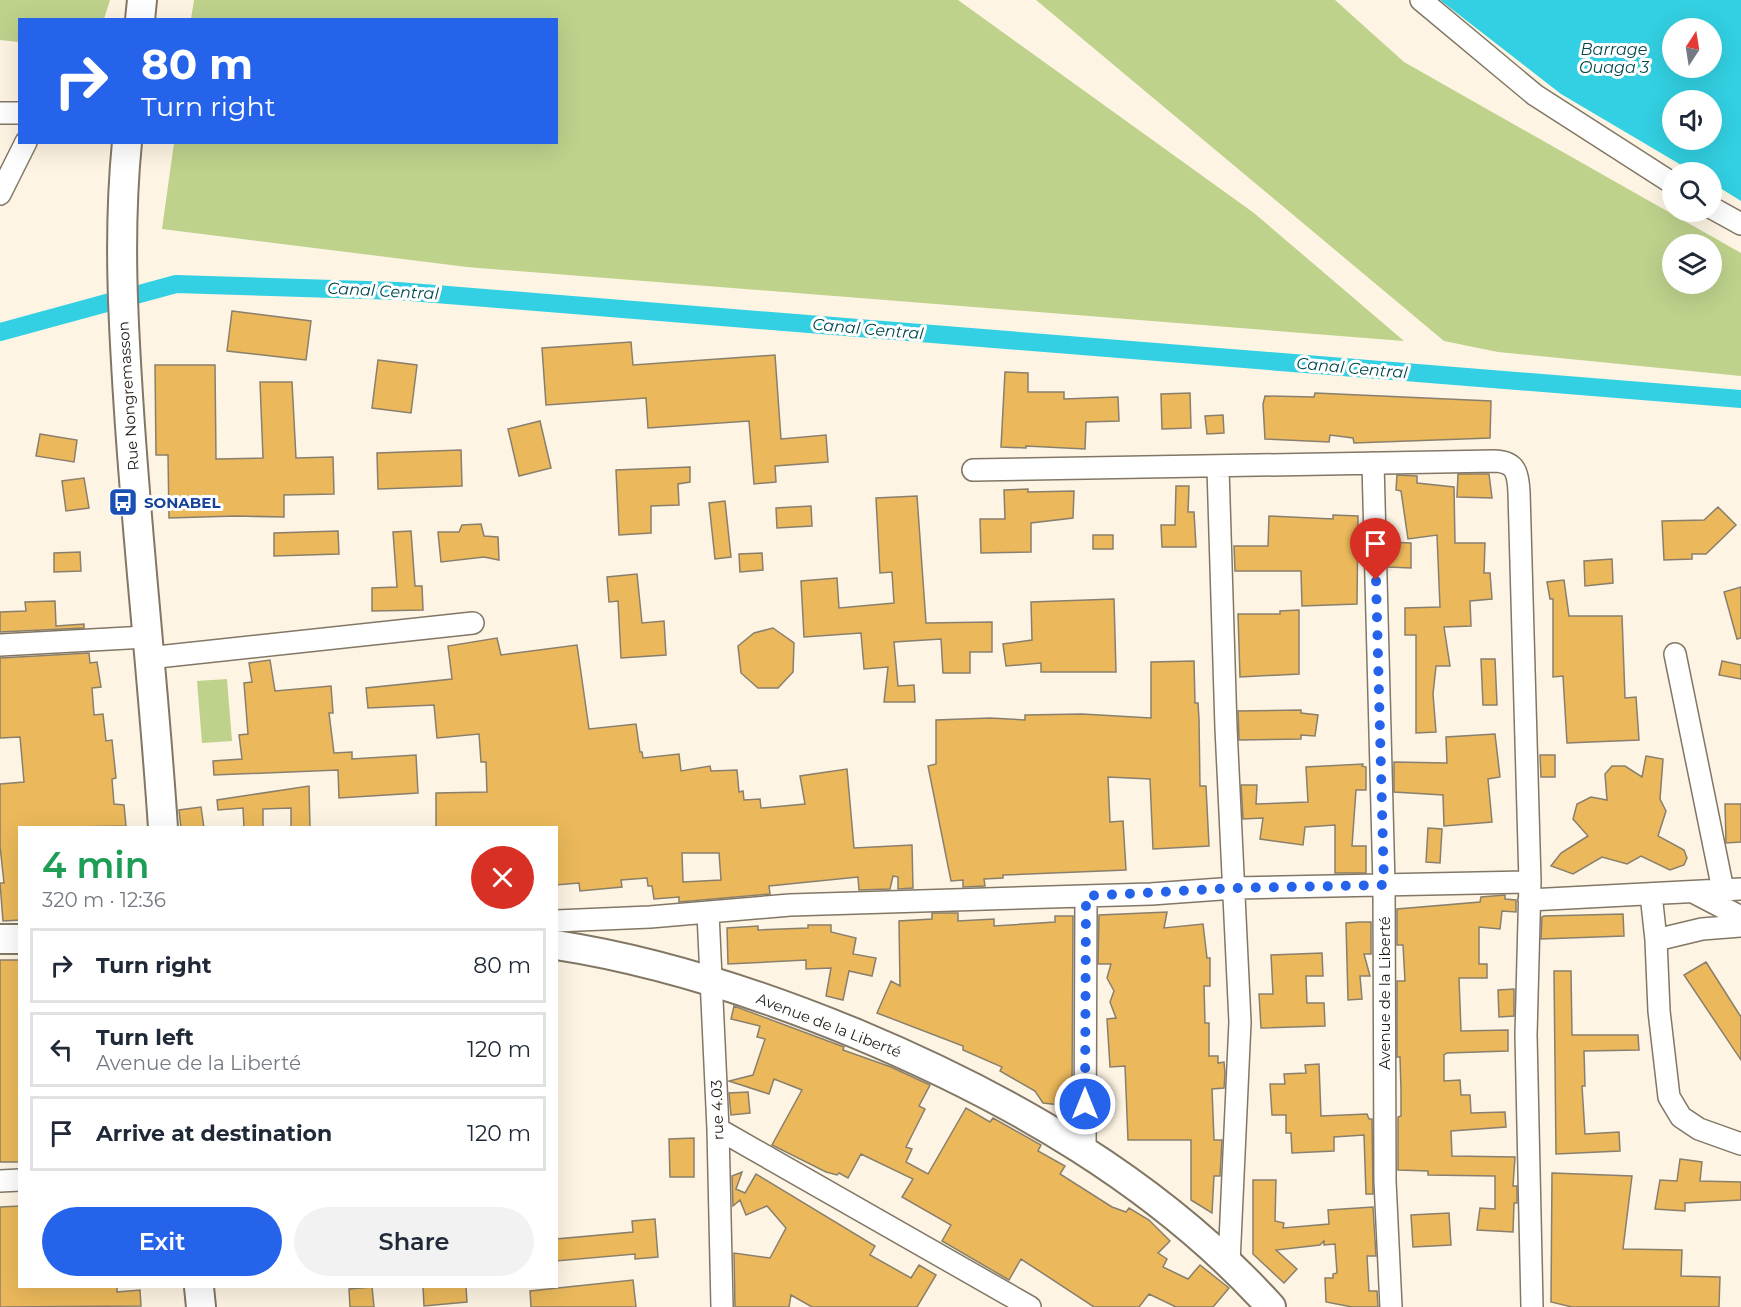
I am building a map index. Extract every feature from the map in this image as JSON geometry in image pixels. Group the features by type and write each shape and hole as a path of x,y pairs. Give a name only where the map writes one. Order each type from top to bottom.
{"main road":[{"path":"140,18 142,0"},
{"name":"Rue Nongremasson","path":"127,144 120,224 122,311 163,826"},
{"path":"0,939 18,939"},
{"name":"Avenue de la Liberté","path":"558,945 639,961 713,982 806,1013 943,1070 1085,1150 1165,1210 1229,1263 1258,1302"},
{"path":"199,1288 201,1307"}],"street":[{"path":"1421,0 1535,95 1662,177"},
{"path":"0,113 18,113"},
{"path":"0,194 25,144"},
{"path":"1722,213 1741,224"},
{"path":"973,470 1507,462 1518,474 1529,891 1527,1035 1532,1307"},
{"name":"Avenue de la Liberté","path":"1373,463 1384,885 1385,1181 1391,1307"},
{"path":"1218,468 1226,728 1240,1022 1229,1263"},
{"path":"0,645 147,648 473,623"},
{"path":"558,921 708,913 790,905 1086,896 1235,888 1384,885 1650,894 1732,890 1675,654"},
{"path":"1692,891 1741,917"},
{"path":"1650,894 1656,940 1659,1011 1669,1097 1681,1117 1699,1129 1741,1144"},
{"path":"1085,1150 1086,896"},
{"name":"rue 4.03","path":"708,913 713,982 722,1307"},
{"path":"1656,940 1702,929 1741,926"},
{"path":"718,1129 1030,1307"},
{"path":"0,1181 18,1180"}],"green space":[{"path":"0,0 110,0 104,18 18,18 18,42 0,40"},
{"path":"194,0 958,0 1254,213 1404,341 467,267 162,229 174,144 558,144 558,18 191,18"},
{"path":"1036,0 1335,0 1404,62 1662,208 1662,222 1686,222 1707,234 1662,234 1662,294 1722,294 1722,242 1741,253 1741,376 1498,352 1444,341"},
{"path":"227,679 232,741 202,743 197,681"}],"water":[{"name":"Barrage Ouaga 3","path":"1440,0 1741,0 1741,201 1722,189 1722,162 1676,162 1561,94"}],"building":[{"path":"232,311 311,321 306,360 227,351"},
{"path":"631,342 633,365 775,355 781,439 826,435 828,462 775,466 776,482 754,484 749,421 648,428 646,398 546,405 542,348"},
{"path":"378,360 417,365 411,413 372,408"},
{"path":"155,365 215,365 216,459 263,458 260,382 292,382 296,458 333,457 334,494 284,495 284,517 169,518 168,455 156,455"},
{"path":"1005,372 1028,373 1028,392 1064,392 1064,399 1118,397 1119,421 1086,422 1085,449 1001,447"},
{"path":"1190,393 1191,428 1162,429 1161,394"},
{"path":"1315,393 1491,401 1490,438 1354,443 1353,438 1330,435 1329,442 1265,439 1263,404 1265,396 1314,397"},
{"path":"1223,415 1224,433 1207,434 1205,416"},
{"path":"540,421 551,468 519,476 508,429"},
{"path":"40,434 77,440 74,462 36,456"},
{"path":"461,450 462,486 378,489 377,453"},
{"path":"690,467 690,482 678,484 679,505 651,506 651,533 619,535 616,470"},
{"path":"1458,474 1489,474 1492,498 1457,497"},
{"path":"1397,475 1417,476 1417,483 1454,487 1455,543 1485,543 1484,573 1490,573 1492,599 1470,601 1471,626 1444,627 1450,666 1436,666 1433,694 1436,732 1416,733 1416,635 1405,635 1405,608 1440,607 1437,535 1408,539 1401,491 1396,490"},
{"path":"84,478 89,508 66,511 62,481"},
{"path":"1176,486 1189,486 1188,512 1194,512 1196,547 1162,547 1161,525 1175,525"},
{"path":"1028,489 1028,492 1074,491 1073,518 1031,523 1031,552 981,553 980,519 1005,519 1004,490"},
{"path":"917,496 926,623 992,622 992,652 970,652 970,673 943,673 941,639 894,642 898,686 914,685 915,702 884,702 888,667 864,669 861,633 804,637 801,581 837,578 839,608 894,603 892,572 880,573 876,498"},
{"path":"725,501 731,557 715,559 709,503"},
{"path":"811,506 812,526 777,528 776,508"},
{"path":"1718,507 1736,525 1706,554 1692,554 1692,559 1664,560 1662,521 1704,520"},
{"path":"1333,515 1358,516 1357,604 1302,606 1301,571 1235,571 1234,546 1268,546 1269,516 1333,519"},
{"path":"481,524 484,536 498,537 499,560 484,557 441,562 438,532 459,532 462,525"},
{"path":"338,531 339,554 274,556 274,533"},
{"path":"411,531 415,586 422,586 423,610 372,611 372,588 397,587 393,532"},
{"path":"1093,535 1113,535 1113,549 1093,549"},
{"path":"1388,542 1411,543 1411,568 1388,567"},
{"path":"80,552 81,571 54,572 54,553"},
{"path":"762,553 763,570 740,572 739,554"},
{"path":"1612,559 1613,583 1585,586 1584,561"},
{"path":"637,574 642,623 664,621 666,655 621,658 618,601 609,602 607,577"},
{"path":"1564,580 1569,616 1622,616 1625,698 1636,697 1639,740 1567,743 1563,676 1553,677 1553,599 1550,599 1547,582"},
{"path":"1741,587 1741,638 1737,639 1724,592"},
{"path":"1114,599 1116,672 1041,672 1041,663 1006,666 1003,644 1032,640 1031,602"},
{"path":"55,601 56,626 84,624 84,628 0,632 0,612 26,611 25,602"},
{"path":"1299,610 1299,674 1240,677 1238,614 1280,614 1280,611"},
{"path":"773,628 794,643 793,672 778,688 758,688 741,673 738,646 754,633"},
{"path":"497,638 501,655 577,645 589,729 636,724 643,758 679,754 681,771 710,766 711,771 737,770 739,792 743,791 744,800 760,799 761,808 805,804 800,776 847,769 854,848 912,845 913,888 898,889 898,877 893,876 890,889 859,890 858,877 769,886 770,894 679,902 679,897 654,899 652,886 648,886 647,878 621,880 622,887 580,891 579,883 558,885 558,826 436,826 436,793 487,792 486,762 481,762 479,734 437,738 434,705 368,708 366,688 452,679 448,646","holes":["682,853 719,853 721,880 683,882"]},
{"path":"89,653 90,663 97,662 101,687 92,688 94,715 103,714 106,741 112,740 116,778 112,779 114,804 124,805 126,826 18,826 18,920 3,921 0,883 4,883 0,846 0,784 24,782 20,737 0,738 0,658"},
{"path":"1481,659 1495,659 1497,705 1483,705"},
{"path":"270,660 275,691 331,686 333,713 329,713 334,753 352,752 352,759 416,755 418,793 339,798 338,770 214,775 213,761 242,759 239,735 248,734 244,683 252,682 249,663"},
{"path":"1194,661 1195,703 1198,703 1199,719 1200,786 1206,786 1209,846 1153,849 1150,779 1108,777 1110,822 1123,821 1126,870 1003,875 1003,878 984,879 985,886 963,887 963,880 951,881 928,766 936,764 936,720 990,718 1025,720 1025,715 1082,714 1151,718 1151,662"},
{"path":"1722,661 1741,665 1741,679 1719,675"},
{"path":"1301,710 1301,713 1318,715 1315,736 1301,735 1301,739 1239,740 1238,711"},
{"path":"1495,734 1500,777 1488,779 1492,822 1444,826 1443,795 1394,792 1394,762 1447,763 1446,737"},
{"path":"1540,755 1555,755 1555,777 1541,777"},
{"path":"1646,756 1663,759 1660,799 1666,811 1658,836 1684,850 1687,858 1684,865 1670,870 1641,856 1627,864 1602,857 1573,874 1551,866 1561,853 1588,836 1573,819 1577,804 1591,797 1607,800 1605,774 1612,766 1625,766 1642,777"},
{"path":"1363,764 1362,766 1366,767 1366,790 1356,790 1352,846 1366,846 1366,873 1335,873 1335,825 1305,827 1303,845 1260,839 1263,818 1243,819 1241,785 1257,785 1256,804 1308,802 1306,767"},
{"path":"309,786 310,826 291,826 291,808 263,809 263,826 244,826 243,808 218,810 217,800"},
{"path":"1725,804 1741,804 1741,842 1726,843"},
{"path":"201,807 204,826 181,826 179,810"},
{"path":"1428,828 1442,829 1440,863 1426,862"},
{"path":"1505,895 1505,899 1516,900 1516,912 1502,911 1500,929 1479,927 1479,964 1487,964 1487,978 1459,978 1461,1031 1508,1030 1508,1051 1447,1053 1444,1055 1444,1081 1460,1080 1461,1095 1470,1095 1471,1113 1505,1112 1506,1127 1451,1131 1452,1156 1515,1157 1513,1186 1517,1186 1517,1203 1514,1203 1513,1232 1477,1230 1480,1208 1495,1209 1495,1176 1428,1175 1428,1171 1398,1170 1398,1117 1401,1116 1401,1090 1400,1057 1397,1057 1397,981 1405,981 1403,945 1397,945 1397,909 1480,902 1481,897"},
{"path":"1167,912 1164,928 1203,924 1207,958 1210,958 1210,986 1204,986 1205,1023 1209,1023 1209,1056 1218,1056 1218,1063 1224,1062 1225,1073 1224,1088 1212,1089 1214,1140 1222,1140 1220,1176 1214,1176 1212,1213 1191,1200 1191,1140 1128,1140 1125,1066 1110,1067 1107,1019 1116,1018 1110,1002 1114,991 1107,978 1111,964 1098,964 1099,915"},
{"path":"932,913 958,913 958,921 994,919 994,926 1055,922 1055,916 1073,916 1072,1092 1069,1106 1043,1103 1035,1091 1000,1071 1002,1067 963,1050 963,1046 877,1013 891,981 900,986 899,921 932,919"},
{"path":"1623,914 1624,936 1541,939 1542,917 1544,916"},
{"path":"1371,922 1371,954 1364,954 1370,976 1360,976 1362,999 1348,1000 1346,923"},
{"path":"808,925 831,925 831,932 856,938 853,954 876,958 872,976 849,971 843,1000 826,996 831,968 806,969 806,960 728,964 727,928 758,926 758,930 808,928"},
{"path":"1322,953 1323,976 1306,976 1307,1003 1324,1003 1325,1026 1261,1028 1259,994 1273,994 1271,955"},
{"path":"0,960 18,960 18,1162 0,1162"},
{"path":"1706,962 1741,1017 1741,1060 1684,975"},
{"path":"1554,971 1571,971 1572,1035 1638,1035 1639,1050 1584,1051 1585,1086 1582,1086 1585,1134 1619,1132 1620,1151 1556,1154"},
{"path":"1514,989 1514,1016 1499,1017 1498,990"},
{"path":"734,1006 844,1047 843,1050 891,1067 930,1085 919,1106 925,1109 906,1147 912,1149 906,1162 928,1174 966,1108 990,1122 993,1118 1041,1145 1038,1151 1065,1166 1060,1174 1112,1207 1126,1212 1129,1208 1149,1220 1170,1241 1158,1253 1167,1259 1163,1267 1188,1279 1200,1265 1229,1288 1213,1307 1176,1307 1149,1294 1139,1307 1094,1307 1021,1259 1009,1280 942,1241 951,1225 902,1197 913,1179 861,1154 848,1178 839,1173 837,1175 826,1172 772,1145 802,1090 774,1079 769,1094 729,1081 753,1075 765,1039 757,1037 760,1026 731,1019"},
{"path":"1319,1064 1321,1116 1367,1114 1369,1119 1372,1119 1373,1194 1366,1194 1364,1135 1334,1137 1334,1151 1292,1153 1291,1133 1286,1133 1286,1115 1272,1115 1270,1084 1285,1084 1284,1074 1306,1073 1305,1065"},
{"path":"748,1092 750,1113 731,1115 729,1093"},
{"path":"694,1138 694,1177 670,1177 669,1139"},
{"path":"1680,1159 1702,1162 1700,1181 1741,1182 1741,1200 1685,1203 1685,1211 1655,1209 1660,1180 1677,1181"},
{"path":"742,1172 736,1189 745,1193 756,1174 875,1246 870,1255 911,1278 919,1265 936,1275 917,1307 812,1307 791,1295 789,1307 735,1307 734,1253 770,1258 786,1228 767,1206 746,1215 740,1200 733,1206 732,1176"},
{"path":"1552,1173 1632,1176 1623,1249 1682,1250 1681,1276 1720,1277 1719,1307 1572,1307 1551,1302"},
{"path":"1253,1180 1276,1180 1275,1221 1284,1223 1283,1228 1329,1224 1328,1210 1373,1207 1376,1256 1367,1256 1369,1291 1377,1291 1378,1307 1352,1307 1326,1302 1325,1278 1333,1278 1333,1274 1337,1273 1335,1244 1324,1245 1324,1241 1320,1245 1276,1250 1297,1269 1284,1283 1253,1254"},
{"path":"18,1206 18,1288 117,1288 117,1292 140,1290 141,1306 0,1307 0,1207"},
{"path":"1449,1213 1451,1245 1413,1247 1411,1215"},
{"path":"655,1219 658,1257 635,1259 635,1254 558,1261 558,1239 633,1232 632,1221"},
{"path":"633,1280 636,1307 531,1307 530,1291"},
{"path":"372,1288 374,1307 350,1307 349,1289"},
{"path":"423,1288 466,1288 467,1302 424,1306"}],"waterway":[{"name":"Canal Central","path":"0,332 176,284 398,291 1741,399"}],"place":[{"name":"SONABEL","path":"123,502"}],"route":[{"path":"1085,1104 1086,896 1235,888 1384,885 1376,580"}]}
